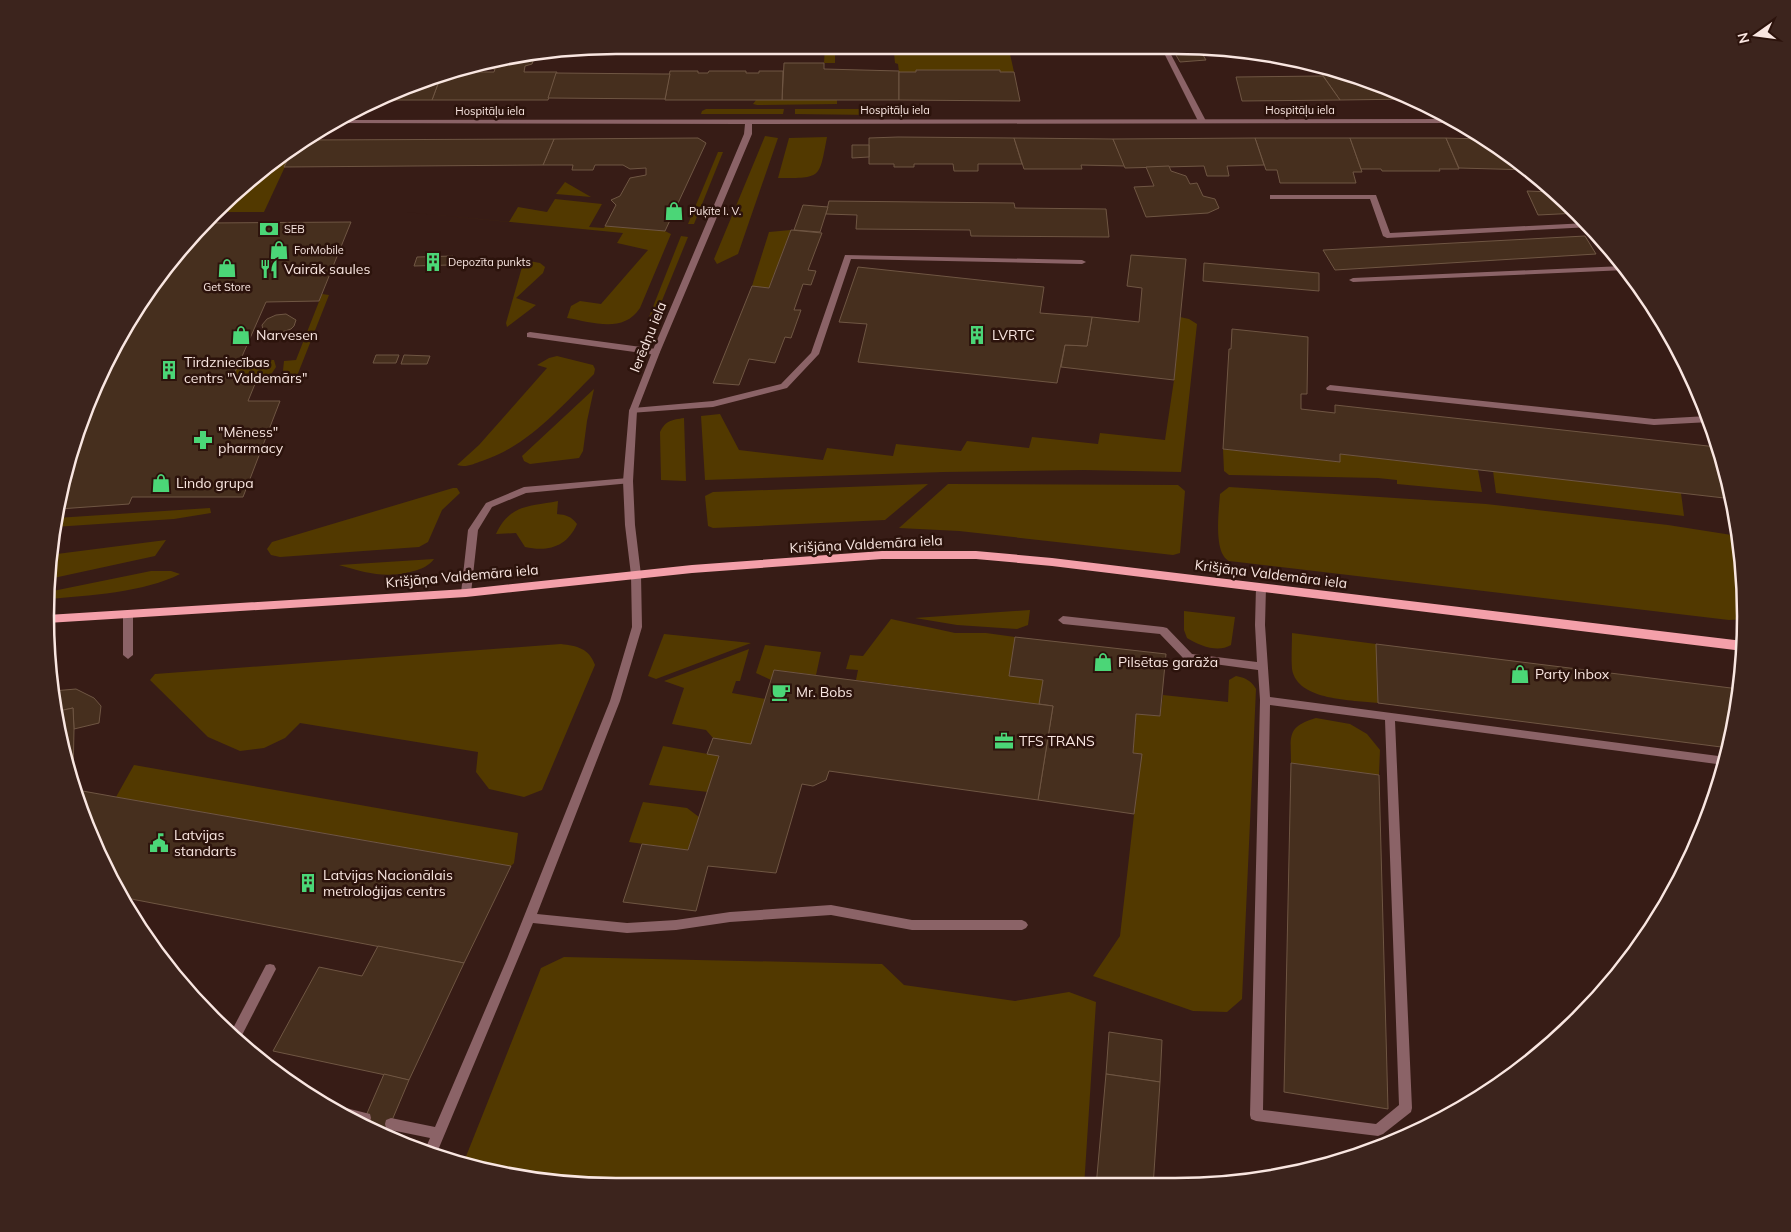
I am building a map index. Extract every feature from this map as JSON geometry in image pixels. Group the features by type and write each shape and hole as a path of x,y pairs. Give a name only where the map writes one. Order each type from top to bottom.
{"main road":[{"name":"Krišjāņa Valdemāra iela","path":"54,619 466,592 636,575 882,555 976,555 1052,562 1736,645"}],"street":[{"path":"1168,54 1202,121"},
{"name":"Hospitāļu iela","path":"348,122 1441,121"},
{"name":"Ierēdņu iela","path":"433,1147 529,918 615,700 637,627 636,575 630,525 628,481 633,411 748,134 749,122"},
{"path":"1273,197 1373,196 1387,236 1581,226"},
{"path":"633,411 713,404 784,386 815,354 848,257 1082,262"},
{"path":"1353,280 1617,268"},
{"path":"530,335 656,352"},
{"path":"1330,388 1654,422 1701,419"},
{"path":"466,592 473,530 489,505 524,490 628,481"},
{"path":"1261,588 1260,625 1265,700 1256,1115 1378,1130 1406,1108 1390,718"},
{"path":"128,614 128,655"},
{"path":"1063,620 1163,631 1189,657 1263,667"},
{"path":"1265,700 1718,760"},
{"path":"529,918 627,928 676,925 730,917 831,910 912,925 1022,925"},
{"path":"237,1032 270,969"},
{"path":"391,1124 438,1134"}],"shaded area":[{"path":"824,54 835,54 835,63 824,63"},
{"path":"894,54 1010,54 1014,72 1000,72 999,70 916,70 916,72 899,72 898,64 895,63"},
{"path":"756,100 837,100 837,104 753,104"},
{"path":"706,109 784,109 783,114 701,114"},
{"path":"795,109 885,109 882,113 875,115 795,114"},
{"path":"765,136 778,138 738,254 717,264 714,259"},
{"path":"827,137 820,168 816,173 803,178 778,178 789,138"},
{"path":"718,152 723,152 694,224 688,224"},
{"path":"288,160 264,212 224,212 245,193"},
{"path":"565,182 591,197 556,194"},
{"path":"555,199 602,204 589,227 604,228 605,226 665,231 671,234 640,308 625,321 616,324 606,324 567,318 571,306 580,301 601,304 648,250 617,243 623,233 509,222 518,207 547,212"},
{"path":"791,230 769,288 752,286 769,232"},
{"path":"681,236 688,237 661,303 649,317"},
{"path":"524,260 540,263 545,267 543,273 516,298 536,305 507,327 506,323"},
{"path":"322,294 329,295 295,381 282,380 284,361 296,360"},
{"path":"1180,317 1189,319 1197,324 1181,472 1084,470 944,472 705,480 701,416 720,414 739,450 823,460 827,448 893,456 896,444 961,451 967,441 1029,448 1032,437 1098,444 1100,433 1165,440 1174,380"},
{"path":"557,356 593,365 595,369 594,374 543,424 514,446 473,464 457,465 479,445 547,368 537,365"},
{"path":"241,360 274,360 276,367 268,379 232,379"},
{"path":"594,389 583,451 579,458 530,464 524,461 522,456"},
{"path":"684,418 686,481 661,480 660,432 670,421"},
{"path":"1223,449 1340,462 1340,454 1478,470 1482,492 1397,484 1397,480 1378,478 1229,475 1224,471"},
{"path":"1493,471 1681,493 1684,516 1496,493"},
{"path":"928,484 885,520 713,528 708,526 705,496 713,492"},
{"path":"948,484 1178,485 1185,491 1180,553 1173,555 959,531 899,528"},
{"path":"1229,487 1486,504 1668,525 1731,535 1736,579 1737,620 1229,561 1224,556 1219,541 1220,494"},
{"path":"457,488 460,493 442,510 428,542 419,547 280,557 271,555 267,549 272,542"},
{"path":"558,501 557,514 568,516 577,524 573,532 562,543 541,549 525,547 516,533 496,534 501,524 514,512 529,506"},
{"path":"210,508 211,513 174,519 62,526 63,518"},
{"path":"166,540 155,556 55,578 58,554"},
{"path":"434,559 419,569 394,575 367,573 339,565"},
{"path":"151,571 171,571 180,574 150,585 98,595 54,598 55,591"},
{"path":"1030,610 1028,625 1017,629 957,625 915,618"},
{"path":"1184,611 1235,617 1231,645 1215,648 1198,644 1187,638 1184,630"},
{"path":"891,619 955,633 986,633 1015,637 1009,675 1043,680 1039,704 856,680 858,670 846,669 850,655 863,656"},
{"path":"1292,633 1376,644 1378,703 1328,697 1304,687 1296,680 1292,669"},
{"path":"664,634 751,643 656,679 648,676"},
{"path":"561,644 586,651 595,665 542,790 524,797 489,789 476,772 478,752 300,723 285,738 264,748 240,751 208,737 150,680 155,674"},
{"path":"765,645 821,652 816,675 775,670 771,680 756,673"},
{"path":"749,649 740,681 736,681 732,693 766,699 751,744 713,738 706,730 672,724 684,688 664,681"},
{"path":"1236,676 1248,680 1256,689 1242,999 1227,1012 1193,1011 1093,976 1120,936 1141,754 1133,753 1136,714 1160,716 1163,695 1228,702 1229,680"},
{"path":"1316,718 1350,724 1367,734 1380,750 1379,775 1291,763 1292,734 1299,725"},
{"path":"663,746 719,756 708,792 649,785"},
{"path":"134,765 518,833 514,863 511,866 116,797"},
{"path":"643,802 687,808 699,817 688,850 629,842"},
{"path":"564,957 882,964 904,985 1015,1001 1069,992 1096,1002 1085,1178 579,1177 506,1167 466,1158 541,968"}],"building":[{"path":"1175,54 1203,55 1206,60 1180,62"},
{"path":"533,61 532,64 525,66 524,72 557,72 548,100 432,100 438,83 474,72 494,72 495,69 490,69"},
{"path":"784,63 824,63 824,69 899,71 899,100 782,100"},
{"path":"916,70 1000,70 1000,72 1014,72 1020,101 899,100 899,72 916,72"},
{"path":"670,71 708,73 709,71 746,71 746,73 759,73 759,71 783,71 782,100 665,100"},
{"path":"556,73 670,74 665,99 548,98"},
{"path":"1321,73 1395,99 1340,100"},
{"path":"1323,76 1340,100 1242,101 1236,77"},
{"path":"438,83 432,100 394,100"},
{"path":"698,138 706,143 665,231 605,226 616,205 611,200 620,196 630,178 646,175 646,168 630,169 623,165 595,165 593,170 572,170 573,165 543,165 554,139"},
{"path":"869,138 1014,138 1022,164 978,164 978,171 954,171 953,164 914,164 914,167 894,167 894,164 869,164"},
{"path":"1014,138 1113,139 1125,166 1081,165 1082,169 1024,169"},
{"path":"1255,138 1350,138 1362,172 1353,172 1356,183 1280,183 1277,170 1266,170"},
{"path":"1255,138 1264,165 1227,166 1229,176 1207,176 1204,166 1125,168 1113,139"},
{"path":"1350,138 1446,138 1459,169 1439,169 1440,171 1382,171 1381,169 1361,169"},
{"path":"1446,138 1471,139 1516,170 1459,168"},
{"path":"554,139 543,165 284,167 287,161 318,140"},
{"path":"852,145 869,145 869,157 852,158"},
{"path":"1169,166 1171,171 1186,176 1190,184 1197,183 1203,196 1215,199 1219,208 1208,213 1146,217 1134,187 1154,186 1146,167"},
{"path":"1527,191 1544,192 1568,214 1538,215"},
{"path":"829,201 1014,203 1015,208 1106,209 1109,237 971,236 970,230 856,229 857,215 826,214"},
{"path":"803,205 828,207 820,232 794,230"},
{"name":"Tirdzniecības centrs \"Valdemārs\"","path":"351,222 319,301 266,302 232,379 257,379 248,401 280,401 243,497 132,497 129,504 65,509 73,470 84,435 112,367 129,335 170,274 213,223"},
{"path":"791,230 822,233 808,270 816,271 811,285 803,284 794,310 801,310 791,338 785,337 775,363 749,359 739,385 713,383 752,286 769,288"},
{"path":"1585,236 1596,254 1335,270 1323,250"},
{"path":"1131,255 1186,259 1174,380 1061,367 1065,345 1087,346 1092,317 1139,322 1142,288 1127,286"},
{"name":"Depozīta punkts","path":"453,256 450,265 414,266 417,257"},
{"path":"1204,263 1319,273 1319,291 1203,281"},
{"name":"LVRTC","path":"858,267 1044,287 1040,313 1092,317 1087,346 1065,345 1057,383 858,362 867,324 839,322"},
{"path":"286,314 296,320 291,329 276,334 263,330 262,325 267,319 276,315"},
{"path":"1232,329 1308,337 1307,394 1301,394 1301,409 1335,413 1335,405 1711,446 1724,498 1340,454 1340,462 1223,449 1229,349 1231,349"},
{"path":"376,355 399,355 396,363 373,363"},
{"path":"404,355 430,356 427,364 401,364"},
{"path":"1015,637 1166,654 1160,716 1136,714 1133,753 1142,754 1134,814 1038,800 1053,706 1039,704 1043,680 1009,676"},
{"path":"1376,644 1732,688 1721,747 1378,703"},
{"path":"774,670 1053,706 1038,800 829,771 826,780 813,786 802,784 776,873 708,866 696,911 623,902 642,844 688,850 719,756 707,754 713,738 751,744"},
{"path":"76,689 94,698 101,706 99,723 74,729 73,708 62,710 59,690"},
{"path":"73,708 73,763 65,726 62,710"},
{"path":"1291,763 1379,775 1388,1109 1284,1092"},
{"name":"Latvijas Nacionālais metroloģijas centrs","path":"82,791 511,866 464,963 130,899 112,865"},
{"path":"378,946 464,963 409,1080 273,1051 319,967 362,976"},
{"path":"1109,1032 1162,1040 1160,1082 1106,1074"},
{"path":"384,1074 409,1080 388,1129 365,1119"},
{"path":"1106,1074 1160,1082 1154,1178 1097,1178"}],"place":[{"name":"Puķīte I. V.","path":"674,211"},
{"name":"SEB","path":"269,229"},
{"name":"ForMobile","path":"279,250"},
{"name":"Depozīta punkts","path":"433,262"},
{"name":"Get Store","path":"227,268"},
{"name":"Vairāk saules","path":"269,269"},
{"name":"Narvesen","path":"241,335"},
{"name":"LVRTC","path":"977,335"},
{"name":"Tirdzniecības centrs \"Valdemārs\"","path":"169,370"},
{"name":"\"Mēness\" pharmacy","path":"203,440"},
{"name":"Lindo grupa","path":"161,483"},
{"name":"Pilsētas garāža","path":"1103,662"},
{"name":"Party Inbox","path":"1520,674"},
{"name":"Mr. Bobs","path":"781,692"},
{"name":"TFS TRANS","path":"1004,741"},
{"name":"Latvijas standarts","path":"159,843"},
{"name":"Latvijas Nacionālais metroloģijas centrs","path":"308,883"}]}
